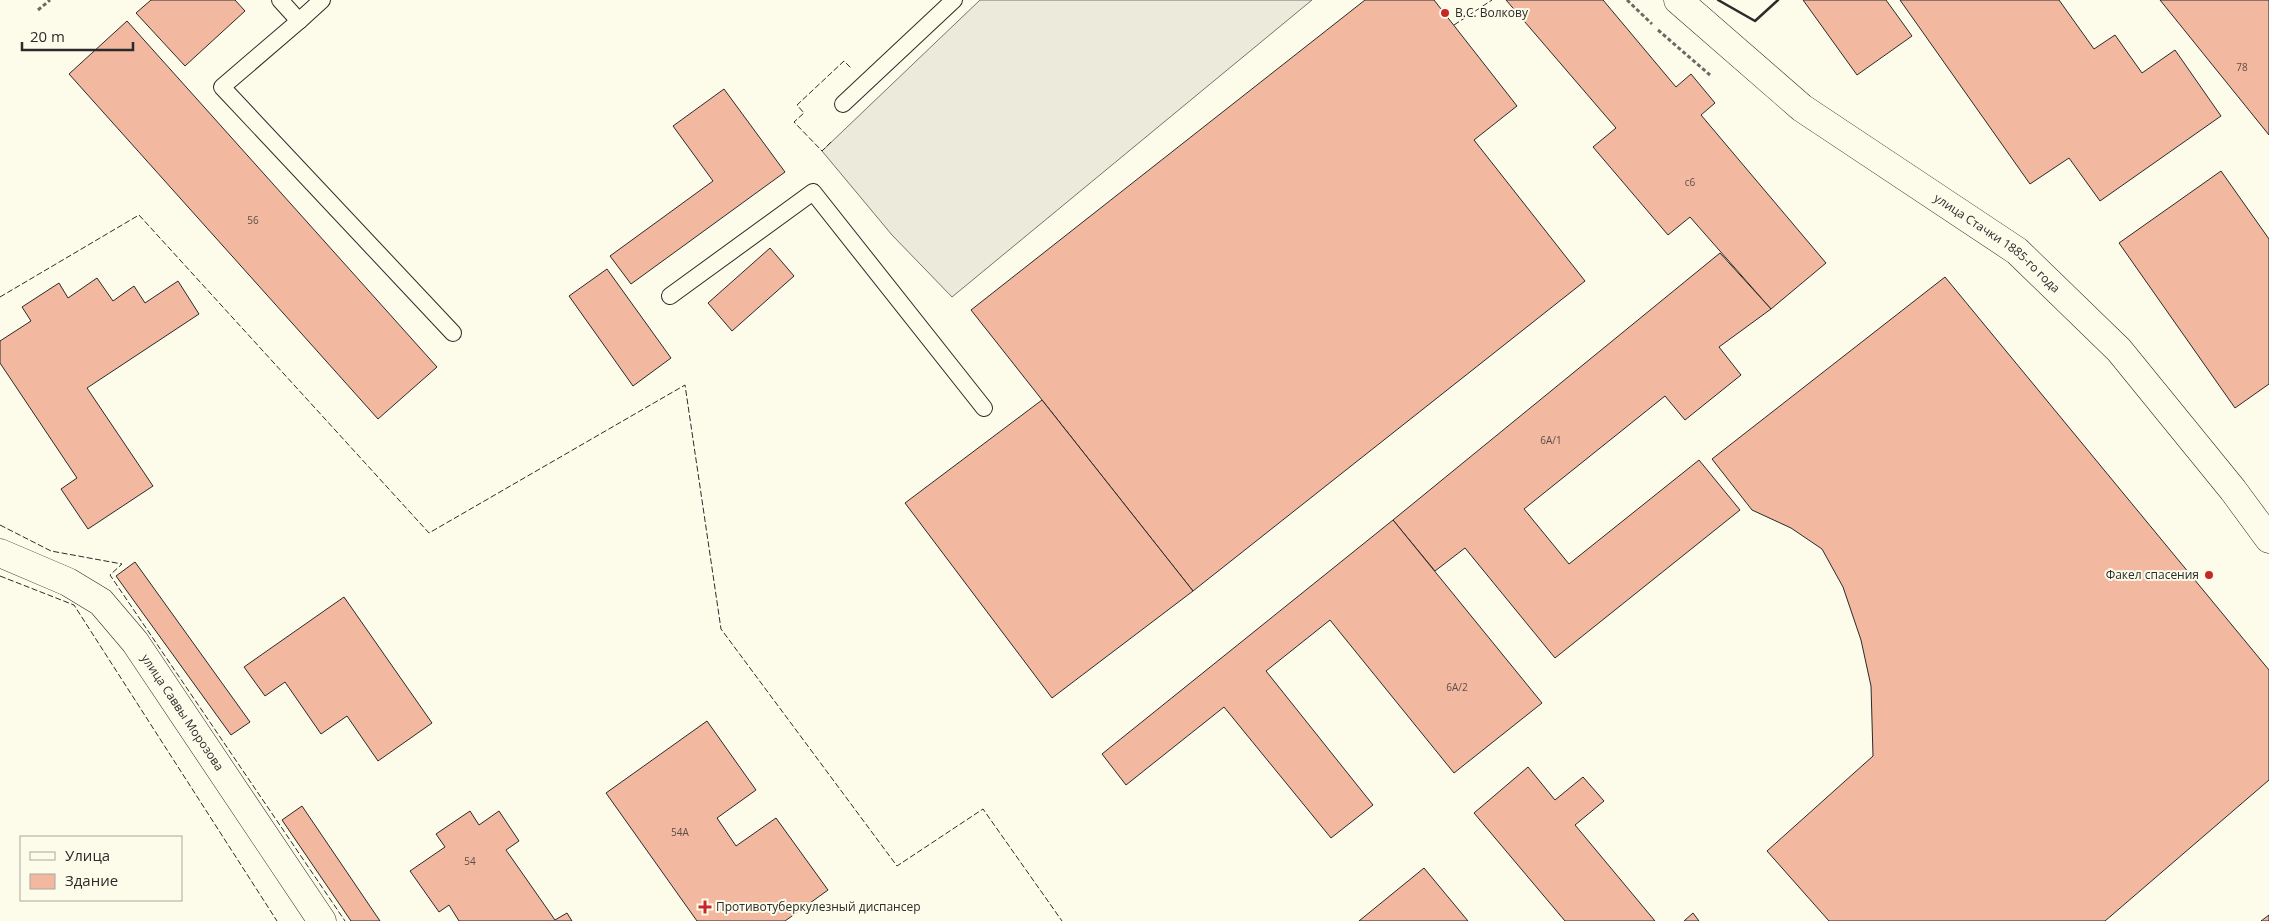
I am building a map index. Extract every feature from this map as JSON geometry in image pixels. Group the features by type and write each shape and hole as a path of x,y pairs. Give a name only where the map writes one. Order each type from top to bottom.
{"street":[{"name":"улица Стачки 1885-го года","path":"1678,0 1802,108 2017,252 2119,350 2233,490 2269,539"},
{"name":"улица Саввы Морозова","path":"0,552 68,582 101,602 135,642 322,921"}],"lane":[{"path":"280,0 299,21"},
{"path":"322,0 222,87 453,333"},
{"path":"843,104 954,0"},
{"path":"670,296 813,192 984,408"}],"path":[{"path":"38,10 50,0"},
{"path":"1627,0 1676,48 1713,78"}],"shaded area":[{"path":"980,0 1312,0 952,297 892,235 822,151"}],"building":[{"path":"151,0 235,0 245,11 185,66 136,13"},
{"path":"1365,0 1434,0 1517,106 1474,140 1585,281 1193,591 971,310"},
{"path":"1506,0 1603,0 1676,87 1691,74 1715,103 1701,115 1826,263 1771,309 1690,217 1668,235 1593,147 1616,128"},
{"path":"1803,0 1886,0 1912,36 1857,75"},
{"path":"1900,0 2059,0 2094,49 2115,35 2142,73 2175,50 2221,116 2100,201 2069,158 2030,184"},
{"path":"2160,0 2269,0 2269,135"},
{"path":"127,21 437,367 378,419 69,74"},
{"path":"724,89 785,172 631,284 610,256 713,181 673,126"},
{"path":"2221,171 2269,239 2269,384 2235,408 2119,243"},
{"path":"770,248 794,276 732,331 708,303"},
{"path":"1720,253 1771,309 1719,347 1741,375 1685,420 1665,396 1524,509 1569,564 1699,460 1740,510 1555,658 1465,548 1435,571 1393,520"},
{"path":"607,269 671,358 633,386 569,296"},
{"path":"1945,277 2269,670 2269,780 2105,921 1829,921 1767,851 1873,756 1871,686 1861,640 1843,587 1822,549 1791,528 1752,510 1712,459"},
{"path":"97,278 113,301 134,286 145,303 178,281 199,314 87,388 153,486 88,529 61,489 77,478 0,363 0,341 31,321 22,307 59,283 68,298"},
{"path":"1042,400 1193,591 1052,698 905,503"},
{"path":"1393,520 1542,703 1454,773 1330,620 1266,671 1373,805 1331,838 1224,707 1126,785 1102,754"},
{"path":"135,562 250,722 231,735 116,576"},
{"path":"344,597 432,723 378,761 347,716 321,734 285,682 265,696 244,667"},
{"path":"707,721 756,790 717,818 736,846 776,818 828,890 785,921 697,921 606,793"},
{"path":"1528,767 1555,800 1583,777 1604,801 1575,825 1655,921 1565,921 1474,813"},
{"path":"302,806 380,921 351,921 282,820"},
{"path":"470,811 479,825 499,811 519,841 506,850 555,920 567,913 572,921 459,921 449,905 439,912 410,871 445,847 436,834"},
{"path":"1424,868 1468,921 1359,921"},
{"path":"1693,913 1699,921 1684,921"},
{"path":"2269,915 2269,921 2261,921"}],"fence":[{"path":"1454,25 1492,0"},
{"path":"831,142 822,151 794,122 804,113 797,105 844,61 852,69"},
{"path":"0,297 139,215 429,533 685,385 721,629 897,866 983,809 1062,921"},
{"path":"0,525 51,551 122,564 110,575 345,921"},
{"path":"0,576 74,605 277,921"}],"wall":[{"path":"1718,0 1755,21 1778,0"}],"place":[{"name":"В.С. Волкову","path":"1445,13"},
{"name":"Факел спасения","path":"2209,575"},
{"name":"Противотуберкулезный диспансер","path":"705,907"}]}
